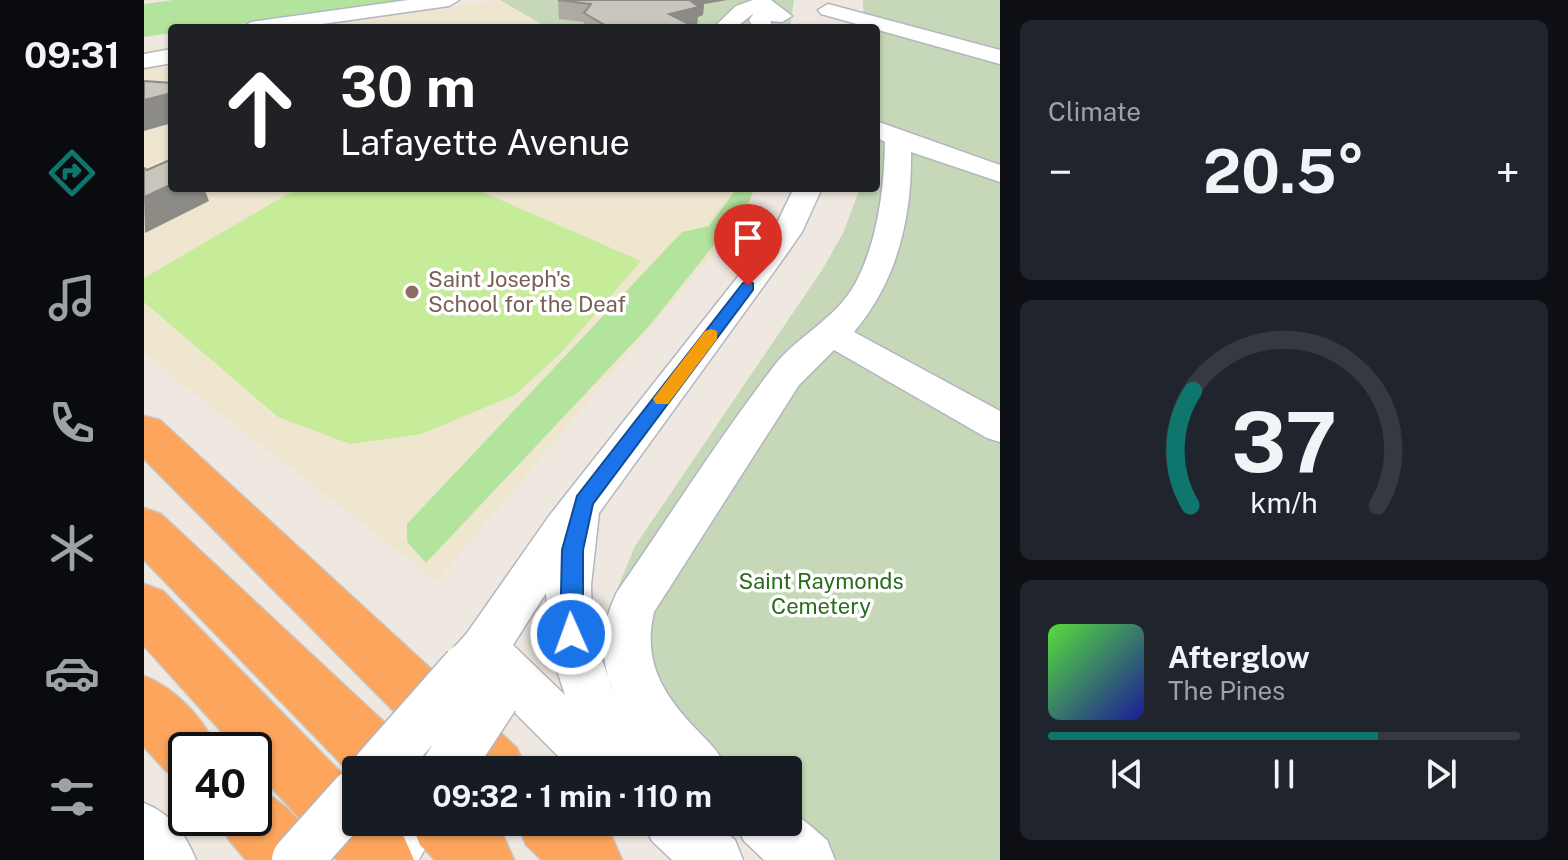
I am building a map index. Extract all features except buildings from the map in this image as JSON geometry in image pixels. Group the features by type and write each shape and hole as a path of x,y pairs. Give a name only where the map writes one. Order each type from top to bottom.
{"highway":[{"path":"144,432 480,756"},
{"path":"144,528 376,756"},
{"path":"144,608 383,860"},
{"path":"144,704 170,732"},
{"path":"268,836 290,860"},
{"path":"457,836 481,860"},
{"path":"564,836 589,860"}],"street":[{"path":"294,24 449,0"},
{"path":"727,24 743,10 763,3 782,16 762,15 759,20 762,24"},
{"path":"827,13 870,24"},
{"path":"880,26 1000,57"},
{"path":"144,43 168,40"},
{"path":"144,61 168,57"},
{"path":"144,71 168,68"},
{"path":"687,756 653,722 641,701 627,659 627,620 633,606 788,373 850,317 863,296 885,244 897,193 887,133 1000,174"},
{"path":"452,756 489,672 584,502 766,262 787,232 806,192"},
{"path":"831,334 1000,428"},
{"path":"584,502 575,534 571,568 570,611 574,653 590,703 622,756"},
{"path":"393,756 489,672"},
{"path":"489,672 594,756"},
{"path":"297,860 342,810"},
{"path":"144,831 168,860"},
{"path":"383,860 401,836"},
{"path":"687,836 715,860"},
{"path":"779,836 807,860"}],"shaded area":[{"path":"500,0 541,24 329,24"},
{"name":"Saint Joseph's School for the Deaf","path":"168,47 168,192 756,192 730,233 437,581 179,382 144,351 144,50"}],"green space":[{"path":"173,0 409,0 238,24 168,24 168,34 144,37 144,4"},
{"path":"500,0 794,0 791,24 541,24"},
{"name":"Saint Raymonds Cemetery","path":"863,0 1000,0 1000,860 783,860 786,836 802,836 802,756 672,756 610,628 614,597 635,546 822,270 843,233 858,192 880,192 880,24 864,24"},
{"path":"291,192 482,192 641,261 562,352 515,395 421,434 350,444 278,417 144,302 144,278"},
{"path":"734,192 753,192 750,200 650,325 426,563 407,542 407,524 682,232 709,226"}],"slow traffic":[{"path":"662,399 711,335"}],"place":[{"name":"Saint Joseph's School for the Deaf","path":"412,292"}],"route":[{"path":"571,634 573,550 584,502 748,286"}]}
